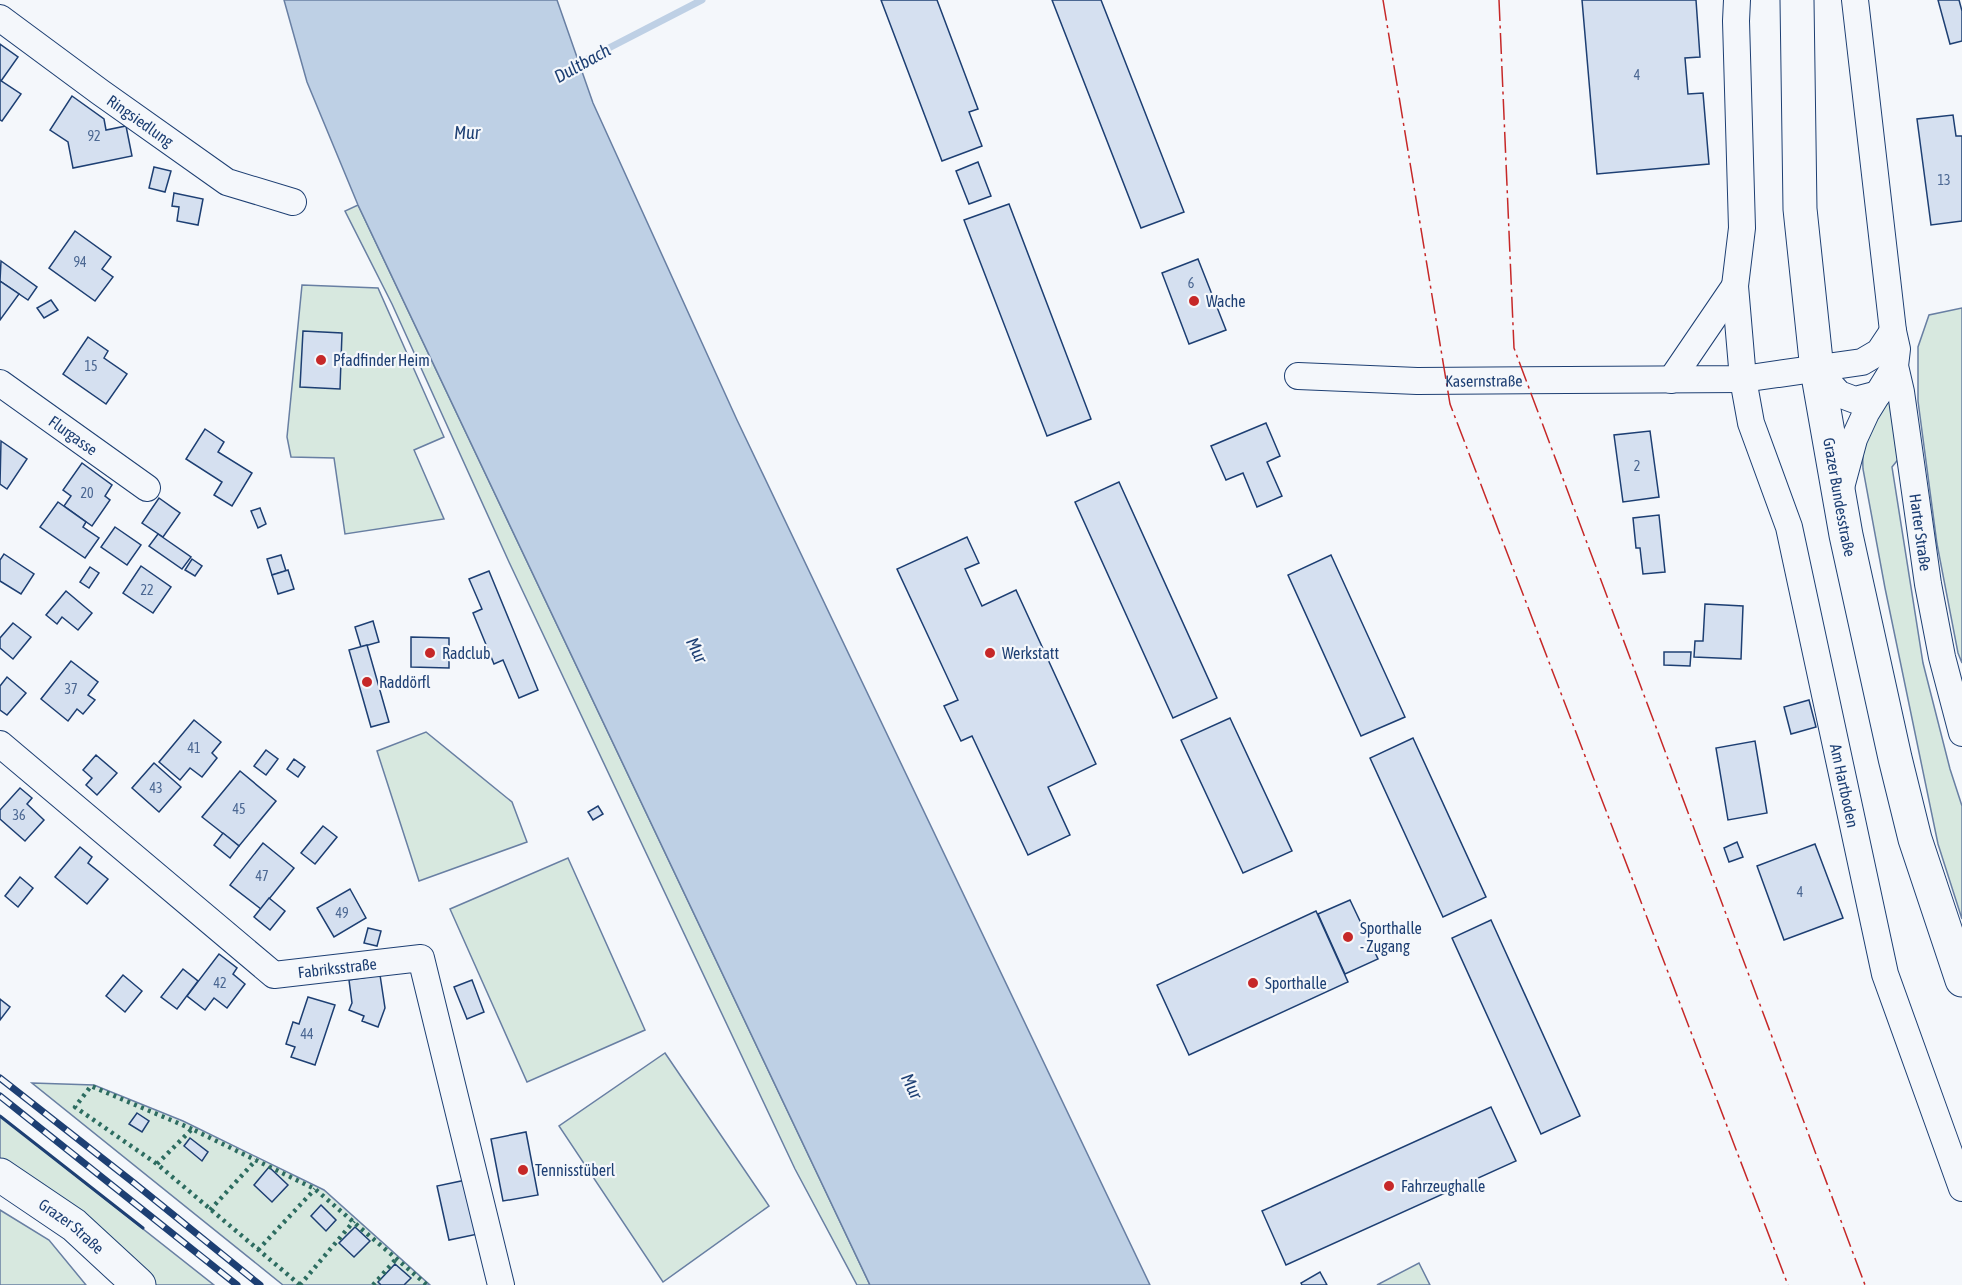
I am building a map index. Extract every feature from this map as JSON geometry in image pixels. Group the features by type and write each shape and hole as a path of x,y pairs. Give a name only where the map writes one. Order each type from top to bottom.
{"main road":[{"name":"Grazer Bundesstraße","path":"1797,0 1800,209 1817,370 1854,569 1895,758 1915,839 1962,980"},
{"name":"Grazer Straße","path":"0,1175 74,1225 139,1285"}],"street":[{"path":"1737,0 1742,228 1735,286 1743,379"},
{"name":"Harter Straße","path":"1855,0 1893,331 1897,349 1896,366 1889,393 1942,657 1962,733"},
{"name":"Ringsiedlung","path":"0,18 227,182 293,201"},
{"path":"1671,380 1735,286"},
{"path":"1817,370 1862,362 1879,352 1893,331"},
{"path":"1817,370 1839,394 1855,400 1889,393"},
{"name":"Kasernstraße","path":"1298,376 1417,381 1671,380 1743,379 1817,370"},
{"name":"Am Hartboden","path":"1743,379 1751,423 1790,527 1885,974 1962,1188"},
{"name":"Flurgasse","path":"0,383 147,488"},
{"path":"1839,492 1854,439 1889,393"},
{"name":"Fabriksstraße","path":"0,744 274,975 421,958 501,1285"}],"shaded area":[{"path":"358,205 870,1285 857,1285 795,1169 509,562 392,304 345,211"},
{"path":"302,285 378,288 444,437 414,450 444,519 345,534 334,458 291,457 287,437"},
{"path":"1962,308 1962,663 1958,653 1937,544 1918,401 1918,347 1929,315"},
{"path":"1892,394 1900,457 1892,467 1923,663 1950,769 1962,806 1962,919 1938,844 1863,469 1864,445 1869,428"},
{"path":"426,732 512,802 527,842 419,881 377,751"},
{"path":"568,858 645,1030 527,1082 450,909"},
{"path":"665,1053 769,1206 663,1282 559,1126"},
{"path":"32,1083 94,1085 183,1121 324,1190 430,1285 283,1285"},
{"path":"0,1116 214,1285 153,1285 0,1161"},
{"path":"0,1210 49,1240 86,1285 0,1285"},
{"path":"1419,1263 1430,1285 1377,1285"}],"water":[{"name":"Mur","path":"284,0 557,0 593,103 737,420 1150,1285 870,1285 358,205 307,82"}],"building":[{"path":"881,0 937,0 978,109 969,112 982,146 942,161"},
{"path":"1052,0 1101,0 1184,212 1141,228"},
{"path":"1582,0 1696,0 1700,57 1685,58 1688,94 1703,93 1709,164 1597,174"},
{"path":"1938,0 1959,0 1962,11 1962,41 1950,44"},
{"path":"0,44 18,57 1,81 0,80"},
{"path":"0,80 21,94 2,121 0,120"},
{"path":"72,96 104,119 106,130 126,126 132,156 73,168 68,142 50,130"},
{"path":"1953,115 1956,136 1962,136 1962,221 1931,225 1917,119"},
{"path":"978,162 991,196 969,204 956,171"},
{"path":"154,167 171,171 165,192 149,188"},
{"path":"174,193 203,199 198,225 177,221 179,207 172,206"},
{"path":"1009,204 1091,419 1047,436 964,220"},
{"path":"75,231 111,257 102,269 113,277 95,301 49,268"},
{"name":"Wache","path":"1198,259 1226,330 1189,344 1162,273"},
{"path":"1,261 37,287 28,300 0,281"},
{"path":"0,281 19,294 0,320"},
{"path":"51,300 58,310 44,318 37,308"},
{"name":"Pfadfinder Heim","path":"303,331 342,333 340,389 300,387"},
{"path":"88,337 108,351 104,358 127,374 106,404 63,374"},
{"path":"1266,423 1280,456 1267,462 1282,496 1257,507 1243,473 1226,480 1211,446"},
{"path":"205,429 224,442 218,452 252,473 232,506 214,495 222,482 186,459"},
{"path":"1650,431 1659,497 1623,502 1614,435"},
{"path":"1,441 27,459 7,489 0,484"},
{"path":"82,463 112,485 105,496 110,500 92,526 64,506 71,496 63,490"},
{"path":"1119,482 1217,698 1173,718 1075,502"},
{"path":"159,498 180,513 163,537 142,523"},
{"path":"58,502 86,522 83,527 99,538 85,558 40,527"},
{"path":"260,508 266,524 258,528 251,511"},
{"path":"1659,515 1665,572 1643,574 1640,548 1636,548 1633,518"},
{"path":"115,527 141,545 127,565 101,547"},
{"path":"158,534 191,557 182,569 149,546"},
{"name":"Werkstatt","path":"967,537 979,563 965,569 982,606 1016,590 1096,764 1048,787 1070,835 1028,855 972,736 961,741 944,706 958,700 897,569"},
{"path":"4,554 34,574 21,594 0,581 0,560"},
{"path":"281,555 286,571 272,575 267,559"},
{"path":"1331,555 1405,717 1361,736 1288,575"},
{"path":"192,559 202,566 195,576 185,570"},
{"path":"141,566 171,587 153,613 123,593"},
{"path":"90,567 99,573 89,588 80,582"},
{"path":"288,570 294,589 278,594 272,575"},
{"path":"489,571 538,690 519,698 503,660 494,664 473,613 482,609 469,579"},
{"path":"66,591 92,613 78,630 62,617 57,624 46,615"},
{"path":"1705,604 1743,606 1741,659 1694,657 1695,641 1703,641"},
{"path":"373,621 379,642 361,647 355,627"},
{"path":"13,623 31,637 13,659 0,648 0,638"},
{"name":"Radclub","path":"411,637 449,638 449,668 411,667"},
{"path":"367,645 389,722 371,727 349,650"},
{"path":"1664,652 1691,652 1690,666 1664,665"},
{"path":"71,661 98,682 88,695 95,700 83,714 77,709 68,721 41,699"},
{"path":"7,677 26,693 7,715 0,710 0,686"},
{"path":"1809,700 1816,727 1791,734 1784,707"},
{"path":"1230,718 1292,851 1243,873 1181,740"},
{"path":"194,720 221,742 212,753 217,758 202,777 190,768 180,780 159,762"},
{"path":"1413,738 1486,897 1443,917 1370,758"},
{"path":"1755,741 1767,813 1728,820 1716,748"},
{"path":"266,750 278,759 266,775 254,766"},
{"path":"96,755 117,773 97,795 86,785 92,778 83,770"},
{"path":"294,759 305,767 298,777 287,769"},
{"path":"154,763 181,787 159,812 132,788"},
{"path":"240,771 276,801 239,846 202,817"},
{"path":"20,788 32,798 27,804 44,820 25,841 0,819 0,810"},
{"path":"598,806 603,814 593,820 588,812"},
{"path":"323,826 337,837 315,864 301,853"},
{"path":"223,833 239,846 230,858 214,845"},
{"path":"1737,842 1743,857 1729,862 1724,848"},
{"path":"263,843 294,868 261,909 230,885"},
{"path":"1815,844 1843,918 1784,940 1757,866"},
{"path":"80,847 92,857 88,863 108,879 87,904 55,877"},
{"path":"20,877 33,888 18,907 5,896"},
{"path":"350,889 366,918 334,937 317,908"},
{"path":"269,898 285,911 270,930 254,917"},
{"name":"Sporthalle - Zugang","path":"1350,900 1378,959 1345,974 1318,914"},
{"name":"Sporthalle","path":"1316,911 1348,982 1189,1055 1157,985"},
{"path":"1491,920 1580,1116 1541,1134 1452,938"},
{"path":"368,928 381,931 377,946 364,943"},
{"path":"219,954 237,968 233,974 245,984 227,1008 214,998 205,1010 187,996"},
{"path":"183,969 198,981 177,1009 161,997"},
{"path":"123,975 142,991 125,1012 106,996"},
{"path":"380,975 385,1008 378,1027 362,1021 364,1016 349,1010 352,1003 349,980"},
{"path":"472,980 484,1012 467,1019 454,987"},
{"path":"308,997 335,1005 315,1065 291,1057 295,1047 286,1044 293,1022 299,1024"},
{"path":"0,999 10,1007 0,1020"},
{"name":"Fahrzeughalle","path":"1491,1107 1516,1161 1286,1265 1262,1211"},
{"path":"137,1113 149,1121 142,1132 129,1124"},
{"path":"526,1132 538,1195 503,1201 491,1139"},
{"path":"190,1138 208,1152 202,1161 184,1146"},
{"path":"269,1167 288,1185 272,1202 254,1185"},
{"path":"466,1180 478,1234 449,1240 437,1186"},
{"path":"321,1205 336,1220 326,1231 311,1216"},
{"path":"355,1227 370,1241 354,1257 339,1243"},
{"path":"395,1264 411,1278 404,1285 381,1285 378,1282"},
{"path":"1320,1272 1327,1285 1302,1285 1301,1283"}],"waterway":[{"name":"Dultbach","path":"574,66 702,0"}],"railway":[{"path":"0,1078 260,1285"},
{"path":"0,1096 237,1285"}],"hedge":[{"path":"192,1129 91,1086 75,1107 157,1164 300,1285"},
{"path":"157,1164 192,1129 315,1189 427,1285"},
{"path":"210,1210 256,1160"},
{"path":"258,1250 315,1189"},
{"path":"300,1285 354,1221"},
{"path":"373,1285 397,1258"}],"wall":[{"path":"0,1116 143,1228"}],"power":[{"path":"1383,0 1450,404 1788,1285"},
{"path":"1499,0 1514,348 1865,1285"}],"place":[{"name":"Wache","path":"1194,301"},
{"name":"Pfadfinder Heim","path":"321,360"},
{"name":"Radclub","path":"430,653"},
{"name":"Werkstatt","path":"990,653"},
{"name":"Raddörfl","path":"367,682"},
{"name":"Sporthalle - Zugang","path":"1348,937"},
{"name":"Sporthalle","path":"1253,983"},
{"name":"Tennisstüberl","path":"523,1170"},
{"name":"Fahrzeughalle","path":"1389,1186"}]}
